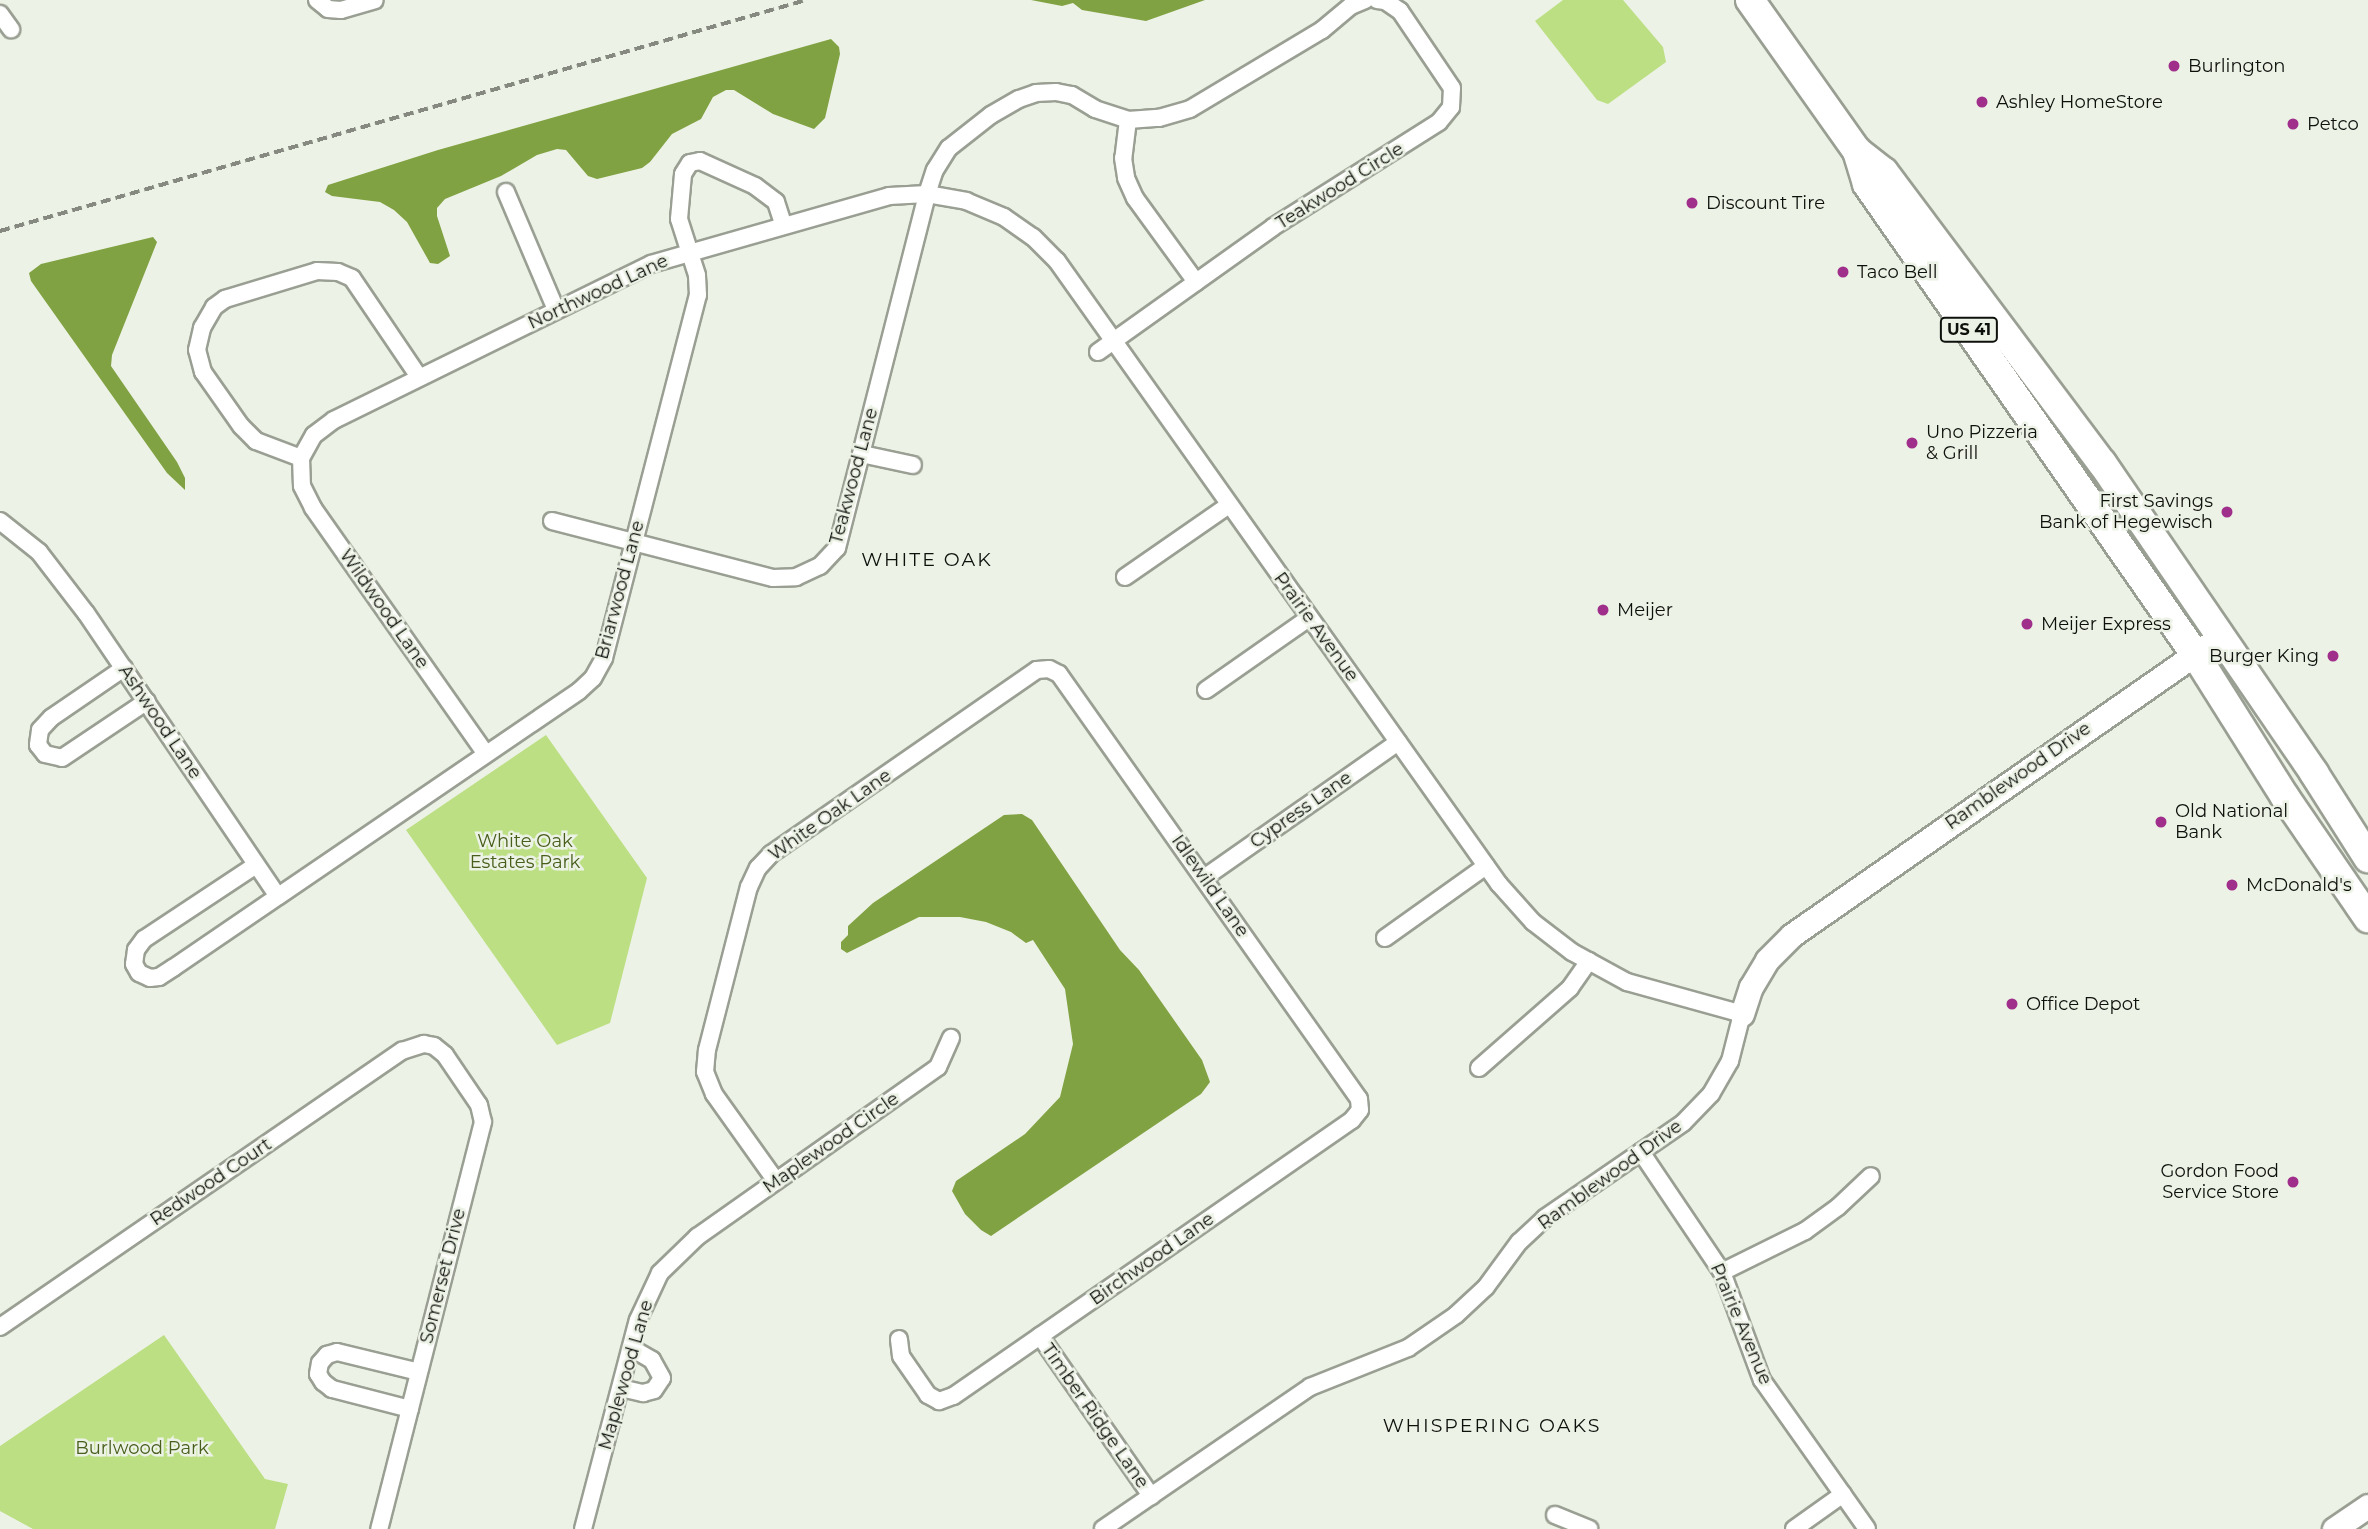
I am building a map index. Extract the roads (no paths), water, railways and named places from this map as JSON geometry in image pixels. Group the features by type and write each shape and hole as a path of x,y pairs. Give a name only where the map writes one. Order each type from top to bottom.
{"highway":[{"name":"US 41","path":"1750,0 1857,151 1884,172 2102,463 2368,858"},
{"name":"US 41","path":"1857,151 1867,184 2195,654 2285,797 2368,918"}],"street":[{"path":"323,4 341,10 375,0"},
{"path":"927,194 934,170 949,148 991,114 1019,99 1056,92 1128,120 1159,118 1190,109 1322,30 1352,6 1365,0"},
{"name":"Teakwood Circle","path":"1098,352 1273,227 1439,122 1451,107 1452,88 1400,11 1385,1 1377,0"},
{"path":"0,14 11,29"},
{"path":"1128,120 1123,158 1126,178 1135,198 1196,282"},
{"name":"Briarwood Lane","path":"256,865 144,939 136,950 134,964 139,973 150,978 159,977 579,691 593,678 604,658 698,295 697,275 679,219 683,174 690,163 700,161 765,192 776,202 783,224"},
{"path":"506,192 556,310"},
{"name":"Northwood Lane","path":"301,458 314,435 334,420 652,264 783,224 889,196 927,194"},
{"name":"Prairie Avenue","path":"927,194 966,201 1004,217 1033,237 1057,261 1486,866 1533,922 1589,961 1628,982 1742,1014"},
{"name":"Teakwood Lane","path":"552,521 773,578 796,577 820,566 837,548 927,194"},
{"path":"301,458 256,441 241,426 203,372 197,349 202,328 214,307 225,299 317,271 338,272 352,278 419,377"},
{"path":"862,454 913,465"},
{"name":"Wildwood Lane","path":"301,458 302,486 313,508 485,753"},
{"path":"1125,578 1229,505"},
{"name":"Ashwood Lane","path":"0,521 39,552 147,701 277,895"},
{"path":"1206,690 1309,618"},
{"name":"Ramblewood Drive","path":"1102,1529 1310,1387 1408,1348 1456,1315 1486,1287 1518,1242 1545,1218 1684,1123 1711,1094 1730,1061 1751,987 1767,960 1792,935 2221,636"},
{"path":"124,668 51,718 40,730 38,745 45,754 62,758 147,701"},
{"name":"Idlewild Lane","path":"1049,669 1059,674 1204,878 1359,1099 1360,1110"},
{"name":"White Oak Lane","path":"776,1181 714,1094 705,1072 707,1050 745,899 758,868 771,854 1015,685 1037,670 1049,669"},
{"name":"Cypress Lane","path":"1204,878 1398,742"},
{"path":"1385,938 1486,866"},
{"path":"1479,1068 1570,988 1589,961"},
{"name":"Maplewood Circle","path":"697,1237 938,1067 951,1038"},
{"name":"Redwood Court","path":"0,1327 402,1051 424,1044"},
{"name":"Somerset Drive","path":"379,1529 483,1122 479,1105 444,1055 434,1046 424,1044"},
{"name":"Birchwood Lane","path":"899,1339 901,1356 928,1395 939,1401 953,1396 1352,1120 1360,1110"},
{"name":"Prairie Avenue","path":"1642,1152 1723,1272 1762,1380 1867,1529"},
{"path":"1723,1272 1805,1231 1838,1207 1871,1175"},
{"name":"Maplewood Lane","path":"583,1529 631,1348 649,1293 660,1273 697,1237"},
{"name":"Timber Ridge Lane","path":"1040,1336 1151,1496"},
{"path":"621,1388 643,1393 654,1390 662,1378 652,1360 631,1348"},
{"path":"410,1409 332,1389 318,1374 320,1363 327,1355 337,1352 419,1372"},
{"path":"1794,1529 1843,1494"},
{"path":"2334,1529 2368,1506"},
{"path":"1555,1515 1590,1529"}],"railway":[{"path":"0,231 806,0"}],"place":[{"name":"Burlington","path":"2174,66"},
{"name":"Ashley HomeStore","path":"1982,102"},
{"name":"Petco","path":"2293,124"},
{"name":"Discount Tire","path":"1692,203"},
{"name":"Taco Bell","path":"1843,272"},
{"name":"Uno Pizzeria & Grill","path":"1912,443"},
{"name":"First Savings Bank of Hegewisch","path":"2227,512"},
{"name":"Meijer","path":"1603,610"},
{"name":"Meijer Express","path":"2027,624"},
{"name":"Burger King","path":"2333,656"},
{"name":"Old National Bank","path":"2161,822"},
{"name":"McDonald's","path":"2232,885"},
{"name":"Office Depot","path":"2012,1004"},
{"name":"Gordon Food Service Store","path":"2293,1182"}],"district":[{"name":"WHITE OAK","path":"927,560"},
{"name":"WHISPERING OAKS","path":"1492,1426"}],"park label":[{"name":"White Oak Estates Park","path":"525,852"},
{"name":"Burlwood Park","path":"142,1448"}]}
